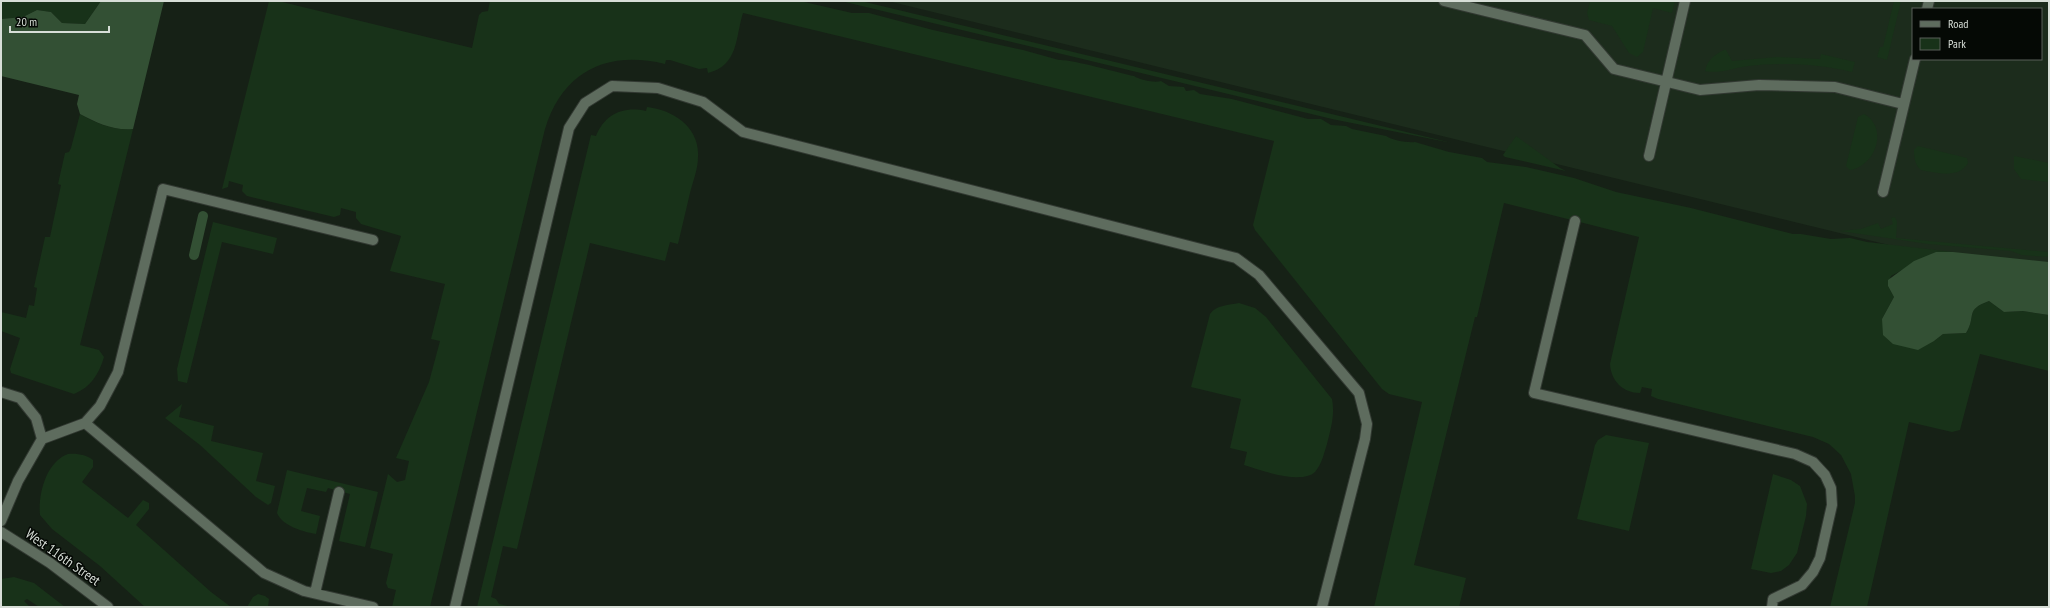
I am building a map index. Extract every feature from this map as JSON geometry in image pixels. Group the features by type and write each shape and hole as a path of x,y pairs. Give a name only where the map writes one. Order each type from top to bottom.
{"street":[{"path":"1444,1 1585,35 1614,69 1700,90 1759,85 1835,87 1903,104"},
{"path":"1649,156 1685,1"},
{"path":"1883,192 1915,60"},
{"path":"455,607 569,128 585,103 612,86 658,88 704,102 743,132 1236,258 1259,275 1359,393 1367,424 1365,439 1322,607"},
{"path":"1,521 18,481 42,439 84,423 100,406 118,372 163,188 373,240"},
{"path":"1574,221 1534,393 1795,454 1813,462 1825,475 1831,488 1832,505 1820,558 1802,585 1774,599 1772,607"},
{"path":"1,392 20,398 36,418 42,439"},
{"path":"84,423 264,573 304,591 373,607"},
{"path":"315,593 340,492"},
{"name":"West 116th Street","path":"1,532 50,563 108,607"}],"shaded area":[{"path":"101,1 164,1 133,129 112,128 80,114 77,104 79,95 1,76 1,19 23,17 37,10 51,12 62,23 85,24"},
{"path":"888,1 2049,1 2049,284"},
{"path":"1936,252 1953,252 2049,262 2049,315 2023,311 2004,312 1989,301 1976,307 1972,314 1971,322 1966,333 1943,334 1918,350 1893,344 1883,335 1882,319 1894,297 1888,286 1888,280 1914,261"}],"green space":[{"path":"1,1 101,1 85,24 62,23 51,12 37,10 23,17 1,19"},
{"path":"269,1 278,1 472,48 479,15 482,12 488,11 490,1 800,1 852,13 869,13 1059,60 1095,66 1144,80 1155,82 1161,81 1169,86 1184,87 1186,91 1194,90 1200,94 1232,99 1308,119 1321,119 1331,125 1346,126 1352,129 1386,136 1400,141 1415,142 1449,152 1482,158 1487,162 1526,167 1574,178 1616,192 1691,208 1793,234 1831,239 1850,238 1867,242 1953,252 1936,252 1891,276 1888,286 1894,297 1882,319 1934,341 1943,334 1966,333 1971,322 1972,314 1976,307 1989,301 2004,312 2023,311 2049,315 2049,371 1980,354 1960,430 1952,432 1909,422 1867,607 1830,607 1855,503 1851,474 1841,455 1829,444 1813,437 1658,399 1651,396 1652,389 1642,387 1640,393 1628,391 1623,388 1615,381 1610,364 1639,237 1504,203 1477,317 1475,317 1414,565 1466,578 1459,607 1374,607 1422,402 1389,394 1382,389 1255,230 1253,225 1274,141 743,13 737,41 731,57 718,69 708,73 707,68 699,69 670,60 666,60 665,64 644,60 624,60 606,63 590,70 576,79 563,92 553,109 545,129 430,607 392,607 396,590 388,588 386,583 393,554 370,548 388,474 397,482 405,480 409,461 396,458 429,382 440,341 431,339 445,284 390,271 401,236 361,224 356,218 356,212 341,208 340,215 334,217 247,196 242,191 243,185 229,181 228,187 222,189"},
{"path":"841,1 861,1 1452,143 1332,119"},
{"path":"1590,1 1675,1 1672,13 1653,8 1643,52 1637,57 1629,53 1612,26 1589,20 1587,13"},
{"path":"1894,1 1901,1 1887,60 1877,57 1880,47 1883,47"},
{"path":"1726,50 1732,61 1777,57 1820,59 1821,54 1855,62 1852,72 1826,67 1787,64 1748,66 1716,72 1705,71 1712,58"},
{"path":"647,107 675,116 690,129 695,137 698,157 697,166 678,244 670,242 665,261 590,243 517,549 503,546 491,597 496,599 499,604 512,607 477,607 591,135 596,136 604,122 616,113 630,110 646,111"},
{"path":"80,114 112,128 133,129 80,345 99,350 104,357 100,369 90,384 74,394 11,373 10,369 20,338 1,331 1,312 26,318 29,305 34,306 37,288 34,287 45,237 50,237 61,185 58,184 65,153 69,152 71,148"},
{"path":"1864,114 1871,120 1876,128 1876,145 1873,154 1867,161 1859,167 1850,170 1846,166 1858,117"},
{"path":"1516,136 1566,171 1505,157 1503,155"},
{"path":"1918,146 1967,158 1968,163 1959,171 1947,174 1921,170 1916,164 1914,156 1914,150"},
{"path":"2014,156 2049,163 2049,182 2021,179 2014,169"},
{"path":"1895,217 1897,222 1896,238 2049,252 2049,257 2022,255 2011,251 1928,244 1840,231 1861,229 1878,223 1881,229 1893,224 1891,218"},
{"path":"213,222 277,238 273,254 222,242 187,383 178,381 177,369"},
{"path":"1239,303 1255,308 1266,317 1332,399 1332,422 1324,455 1315,472 1309,476 1291,477 1270,473 1244,465 1247,452 1230,448 1241,399 1191,387 1210,314 1219,307"},
{"path":"182,404 179,417 214,426 211,441 263,453 256,481 275,486 271,503 268,505 256,497 200,445 165,418"},
{"path":"1606,435 1649,443 1629,531 1577,519 1595,445 1598,440"},
{"path":"68,454 82,455 93,460 93,467 82,482 128,518 143,500 149,503 149,509 136,525 211,592 231,607 145,607 100,566 52,529 40,515 40,498 49,471 60,458"},
{"path":"287,470 378,492 365,547 339,541 350,494 328,488 326,492 307,488 301,511 320,516 316,534 294,528 280,518 277,513"},
{"path":"1773,474 1791,480 1800,486 1807,504 1806,516 1797,553 1789,565 1781,571 1771,573 1751,569"},
{"path":"14,577 34,583 65,607 39,607 27,599 24,601 30,607 1,607 1,579"},
{"path":"258,594 269,599 268,607 247,607 253,597"}],"waterway":[{"path":"194,255 203,216"}]}
